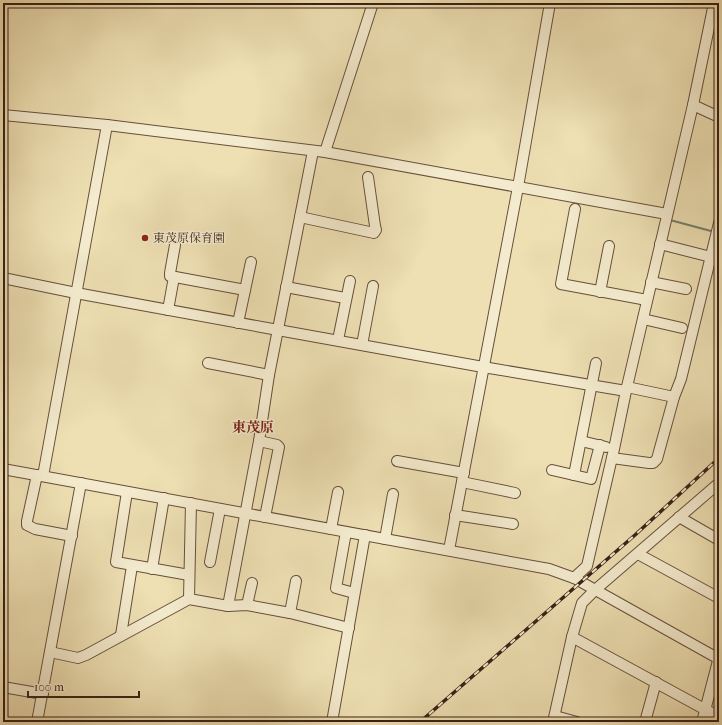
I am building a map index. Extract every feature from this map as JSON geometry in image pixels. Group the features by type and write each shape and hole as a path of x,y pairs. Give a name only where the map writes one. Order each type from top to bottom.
{"street":[{"path":"325,152 373,3"},
{"path":"449,550 518,187 550,3"},
{"path":"574,578 587,566 626,389 693,105 714,3"},
{"path":"693,105 719,117"},
{"path":"3,115 325,152 667,214"},
{"path":"72,536 35,529 27,525 27,521 40,476 107,126"},
{"path":"228,606 244,513 259,441 269,376 313,151"},
{"path":"300,217 374,233 376,230 368,177"},
{"path":"576,209 561,284 647,300"},
{"path":"581,441 600,446 613,453 653,463 657,459 674,397 681,379 719,223"},
{"path":"660,244 711,257"},
{"path":"175,245 170,276 245,290"},
{"path":"600,292 609,246"},
{"path":"238,323 251,262"},
{"path":"168,310 174,277"},
{"path":"3,278 238,323 338,340 362,346 592,386 626,389 674,397"},
{"path":"338,340 345,298 350,280"},
{"path":"651,282 686,289"},
{"path":"362,346 373,286"},
{"path":"286,287 345,298"},
{"path":"643,319 682,328"},
{"path":"208,363 269,376"},
{"path":"574,475 596,363"},
{"path":"259,441 277,445 278,447 265,517"},
{"path":"552,470 591,479 600,446"},
{"path":"398,461 463,477 514,493"},
{"path":"3,469 549,569 574,578 719,658 702,722"},
{"path":"37,722 81,483"},
{"path":"577,722 554,719 572,637 582,603 595,590 719,483"},
{"path":"127,492 116,562 189,575"},
{"path":"331,529 338,492"},
{"path":"385,539 393,494"},
{"path":"152,569 164,498"},
{"path":"189,599 191,503"},
{"path":"210,562 220,509"},
{"path":"455,515 513,524"},
{"path":"679,517 719,540"},
{"path":"346,532 336,588 354,592"},
{"path":"332,722 365,535"},
{"path":"638,554 719,598"},
{"path":"121,635 132,566"},
{"path":"290,613 296,581"},
{"path":"248,605 252,583"},
{"path":"50,652 78,658 86,656 121,635 189,599 228,606 248,605 290,613 349,628"},
{"path":"572,637 719,717"},
{"path":"645,722 656,682"},
{"path":"3,687 42,694"}],"waterway":[{"path":"670,220 711,231"}],"railway":[{"path":"420,722 635,535 719,458"}],"place":[{"name":"東茂原保育園","path":"145,238"}],"district":[{"name":"東茂原","path":"253,427"}]}
